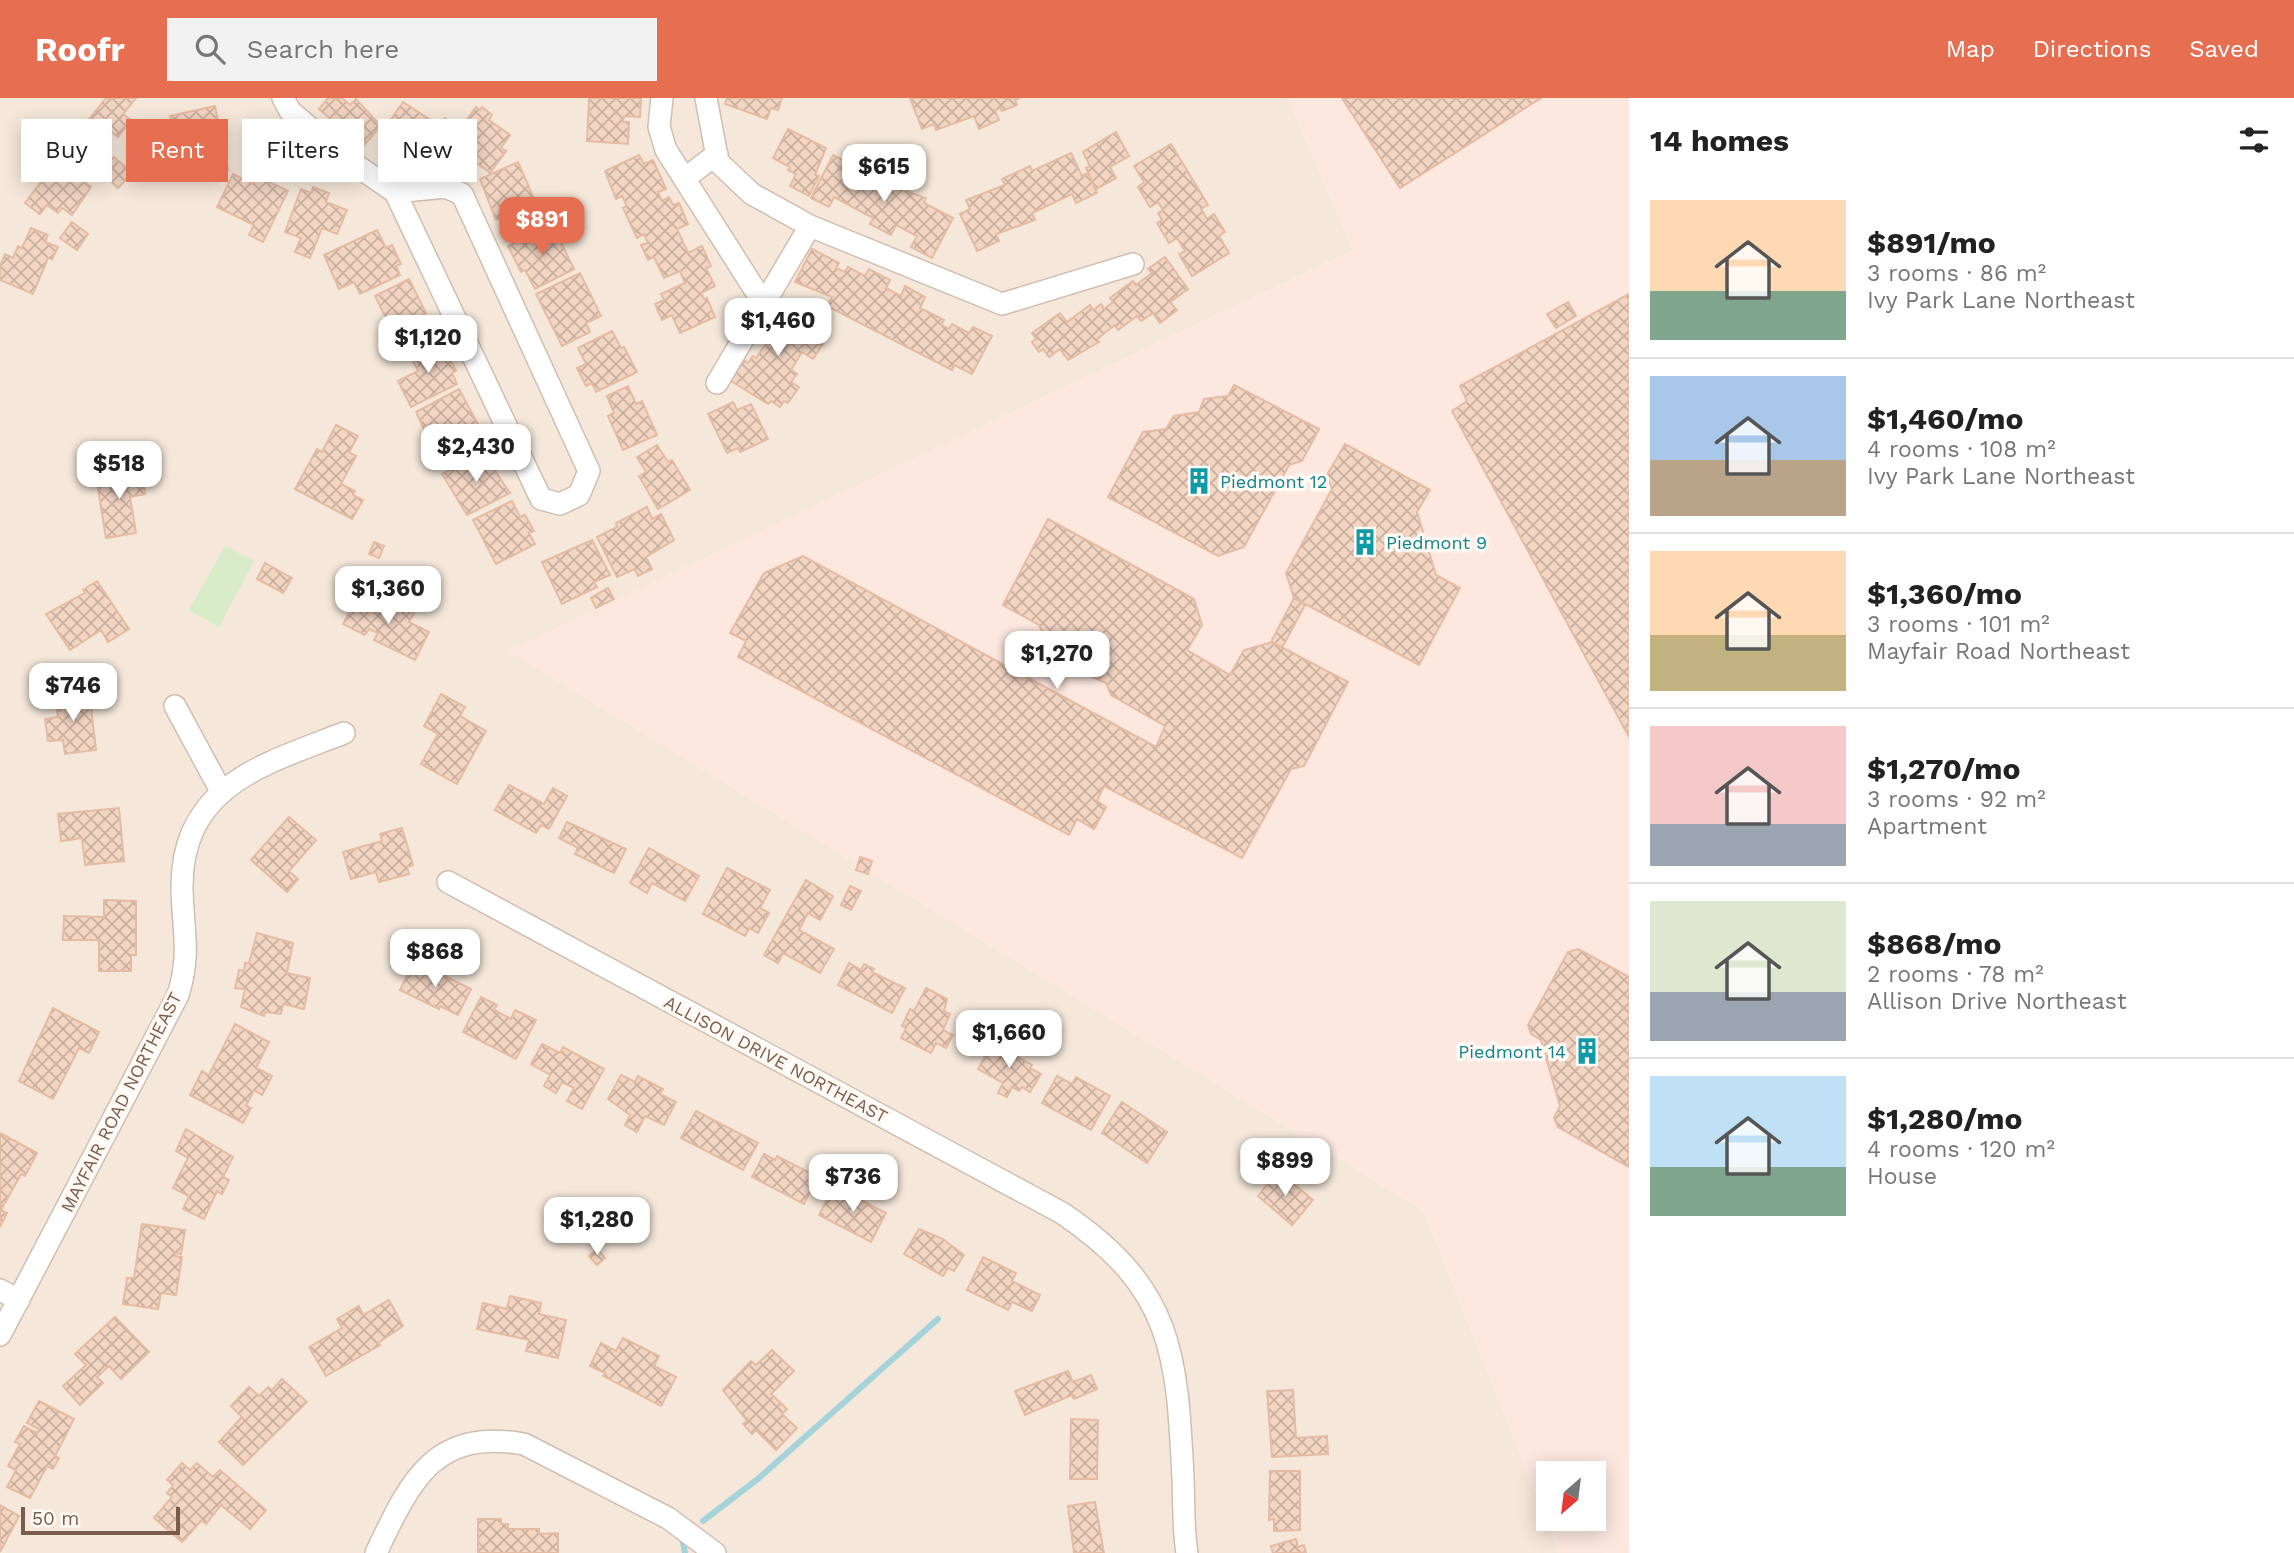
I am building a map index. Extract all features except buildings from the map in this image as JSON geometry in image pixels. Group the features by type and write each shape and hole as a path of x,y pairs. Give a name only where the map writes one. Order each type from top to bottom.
{"street":[{"path":"283,98 290,111 344,157 396,192 541,499 560,504 579,495 589,471 462,194 445,187 396,192"},
{"path":"662,98 659,127 666,150 764,304"},
{"path":"706,98 718,162 752,194 810,226 1002,304 1133,264"},
{"path":"684,179 717,154"},
{"path":"717,383 810,226"},
{"path":"175,706 221,791"},
{"name":"MAYFAIR ROAD NORTHEAST","path":"0,1335 9,1295 178,996 188,951 182,889 184,858 197,823 221,791 257,767 344,733"},
{"name":"ALLISON DRIVE NORTHEAST","path":"448,883 1062,1213 1092,1234 1139,1283 1165,1332 1174,1363 1179,1399 1187,1553"},
{"path":"376,1553 407,1490 426,1465 460,1446 499,1440 524,1444 668,1518 715,1553"}],"shaded area":[{"path":"0,98 1288,98 1353,250 509,651 1424,1211 1536,1495 1536,1531 1550,1531 1559,1553 0,1553"},
{"path":"1288,98 1629,98 1629,1553 1559,1553 1550,1531 1606,1531 1606,1461 1536,1461 1536,1495 1424,1211 508,651 1353,250"}],"green space":[{"path":"225,546 254,561 219,627 189,610"}],"waterway":[{"path":"703,1521 759,1478 938,1319"},
{"path":"682,1537 685,1553"}],"place":[{"name":"Piedmont 12","path":"1199,481"},
{"name":"Piedmont 9","path":"1365,542"},
{"name":"Piedmont 14","path":"1587,1051"}]}
